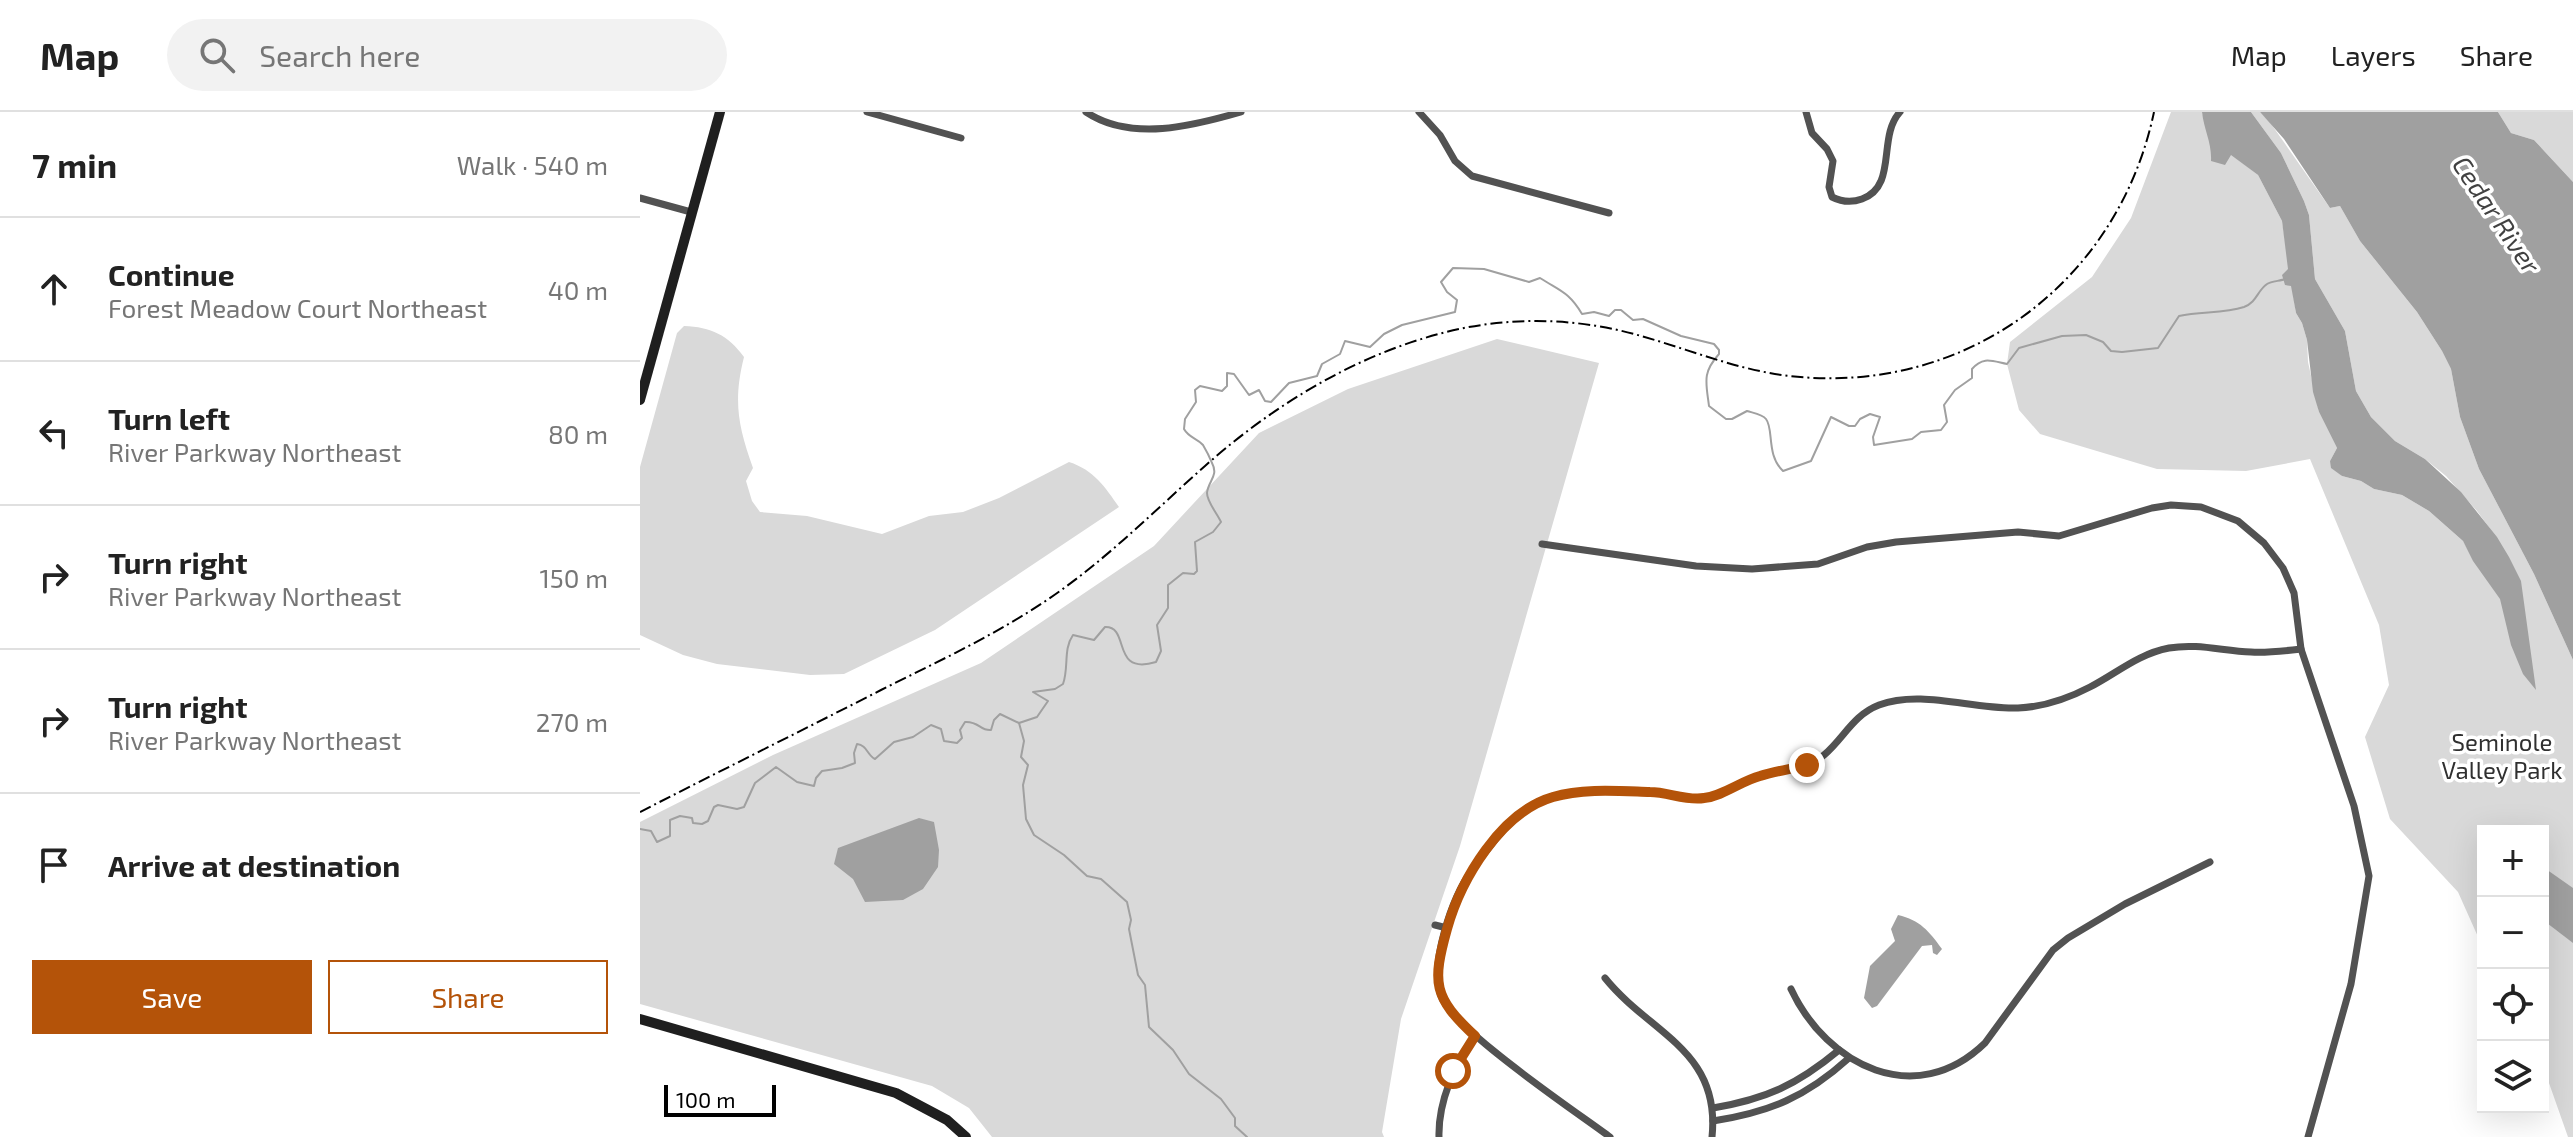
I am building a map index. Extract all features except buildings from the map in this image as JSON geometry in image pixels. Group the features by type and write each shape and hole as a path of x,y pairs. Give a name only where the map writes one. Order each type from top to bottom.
{"street":[{"path":"640,400 720,112"},
{"path":"867,112 961,138"},
{"path":"1086,112 1110,124 1145,128 1199,123 1241,112"},
{"path":"1419,112 1440,135 1455,161 1472,176 1609,213"},
{"path":"1806,112 1812,133 1833,161 1829,187 1832,197 1841,202 1874,195 1881,185 1889,135 1900,112"},
{"path":"640,198 691,212"},
{"path":"1542,544 1696,566 1752,569 1818,564 1867,547 1896,542 2018,532 2059,536 2171,505 2201,507 2238,521 2264,543 2283,568 2294,593 2301,649 2354,806 2369,876 2351,984 2308,1137"},
{"path":"1610,1137 1475,1036 1451,1013 1441,996 1437,977 1439,958 1454,904 1466,879 1490,846 1515,817 1533,804 1571,793 1654,792 1704,798 1760,775 1807,765 1823,756 1864,712 1887,703 1914,699 2018,708 2052,702 2088,688 2137,658 2168,648 2200,646 2248,652 2301,649"},
{"path":"1791,989 1802,1012 1849,1058 1863,1066 1900,1076 1935,1073 1971,1056 1985,1043 2057,947 2125,904 2210,862"},
{"path":"1435,925 1447,928"},
{"path":"1605,978 1621,999 1674,1039 1689,1055 1708,1087 1713,1108 1712,1137"},
{"path":"640,1019 896,1093 947,1120 966,1137"},
{"path":"1439,1137 1438,1127 1453,1071 1475,1036"},
{"path":"1713,1108 1761,1099 1779,1091 1801,1080 1839,1050"},
{"path":"1713,1121 1763,1112 1785,1103 1828,1078 1849,1058"}],"green space":[{"name":"Seminole Valley Park","path":"2171,112 2202,112 2212,150 2231,154 2258,175 2282,221 2296,313 2307,340 2308,362 2319,412 2337,448 2330,461 2342,476 2361,481 2374,489 2402,495 2429,511 2463,541 2479,569 2491,530 2446,476 2395,441 2371,417 2356,391 2345,331 2315,279 2309,215 2304,201 2281,153 2251,112 2260,112 2269,121 2330,208 2340,206 2360,241 2417,312 2451,369 2460,417 2479,469 2534,574 2573,660 2573,1137 2568,1137 2549,1083 2549,825 2477,825 2477,935 2458,892 2390,819 2365,737 2389,685 2379,625 2310,459 2246,471 2157,469 2040,434 2019,410 2007,364 2010,342 2092,277 2131,218"},
{"path":"2498,112 2573,112 2573,182 2534,140 2511,133"},
{"path":"684,326 703,328 718,334 732,343 744,357 739,413 753,468 746,481 752,501 760,512 807,516 882,534 929,516 963,512 999,498 1069,462 1092,474 1119,507 935,630 844,674 810,675 717,664 683,655 640,635 640,467 677,333"},
{"path":"1497,339 1599,363 1460,846 1401,1019 1382,1132 1384,1137 992,1137 969,1108 932,1086 640,1004 640,822 773,755 981,663 1154,546 1259,433 1348,389"}],"water":[{"path":"2202,112 2251,112 2281,153 2309,215 2315,279 2345,331 2356,391 2371,417 2395,441 2425,459 2461,492 2497,537 2521,581 2536,690 2523,674 2511,645 2500,599 2463,541 2429,511 2402,495 2374,489 2331,468 2330,461 2337,448 2319,412 2313,392 2307,340 2296,313 2291,286 2285,285 2282,275 2288,269 2282,221 2258,175 2231,155 2225,165 2211,161"},
{"name":"Cedar River","path":"2260,112 2498,112 2511,133 2534,140 2573,182 2573,660 2534,574 2479,469 2460,417 2451,369 2442,351 2417,312 2360,241 2340,206 2330,208 2284,139"},
{"path":"919,818 934,822 939,850 938,867 923,889 903,900 865,902 853,879 834,864 838,848"},
{"path":"2549,871 2573,888 2573,943 2549,925"},
{"path":"1898,915 1923,927 1942,949 1937,955 1933,953 1932,945 1922,946 1877,1006 1872,1008 1864,998 1870,966 1895,941 1891,929"}],"waterway":[{"path":"640,829 651,831 657,842 670,836 670,820 680,816 702,824 708,821 718,805 737,809 744,807 755,783 776,767 797,782 814,786 822,771 855,763 857,744 875,759 894,742 913,737 931,725 941,729 944,741 957,743 962,738 960,730 965,722 991,730 1000,714 1019,723 1037,717 1048,701 1033,692 1055,689 1063,684 1068,646 1073,635 1094,640 1105,627 1113,629 1132,662 1156,662 1161,651 1157,625 1168,608 1168,585 1183,573 1194,574 1197,571 1195,542 1213,532 1221,522 1207,496 1214,468 1203,445 1184,429 1185,419 1196,402 1195,390 1200,386 1222,391 1227,386 1227,373 1234,374 1249,395 1259,390 1265,401 1271,402 1289,383 1317,376 1322,364 1340,354 1345,341 1370,347 1384,334 1402,325 1455,312 1457,300 1441,282 1453,268 1484,269 1529,282 1540,278 1568,296 1582,314 1594,312 1609,316 1615,310 1621,310 1633,320 1643,319 1681,336 1714,344 1719,354 1708,372 1709,406 1726,419 1747,411 1764,417 1768,423 1774,458 1783,471 1811,461 1831,417 1849,426 1855,426 1870,414 1880,417 1873,437 1874,445 1912,439 1921,432 1941,430 1947,422 1944,405 1955,390 1972,378 1972,369 1980,362 1988,360 2007,364 2019,348 2062,336 2086,335 2103,342 2111,351 2158,348 2179,316 2244,307 2267,284 2285,279"},
{"path":"1019,723 1024,741 1021,757 1028,765 1023,785 1026,819 1034,835 1064,855 1087,876 1101,879 1127,902 1138,975 1145,985 1149,1027 1173,1050 1189,1074 1221,1099 1235,1118 1235,1126 1247,1137"}],"railway":[{"path":"640,812 966,648 1027,613 1089,569 1233,442 1263,420 1326,380 1393,349 1428,337 1485,324 1549,321 1613,329 1770,373 1854,377 1916,367 1973,346 2024,316 2069,276 2107,228 2135,173 2154,112"}],"route":[{"path":"1453,1071 1475,1036 1451,1013 1441,996 1437,977 1439,958 1454,904 1466,879 1515,817 1533,804 1571,793 1654,792 1704,798 1760,775 1807,765"}]}
